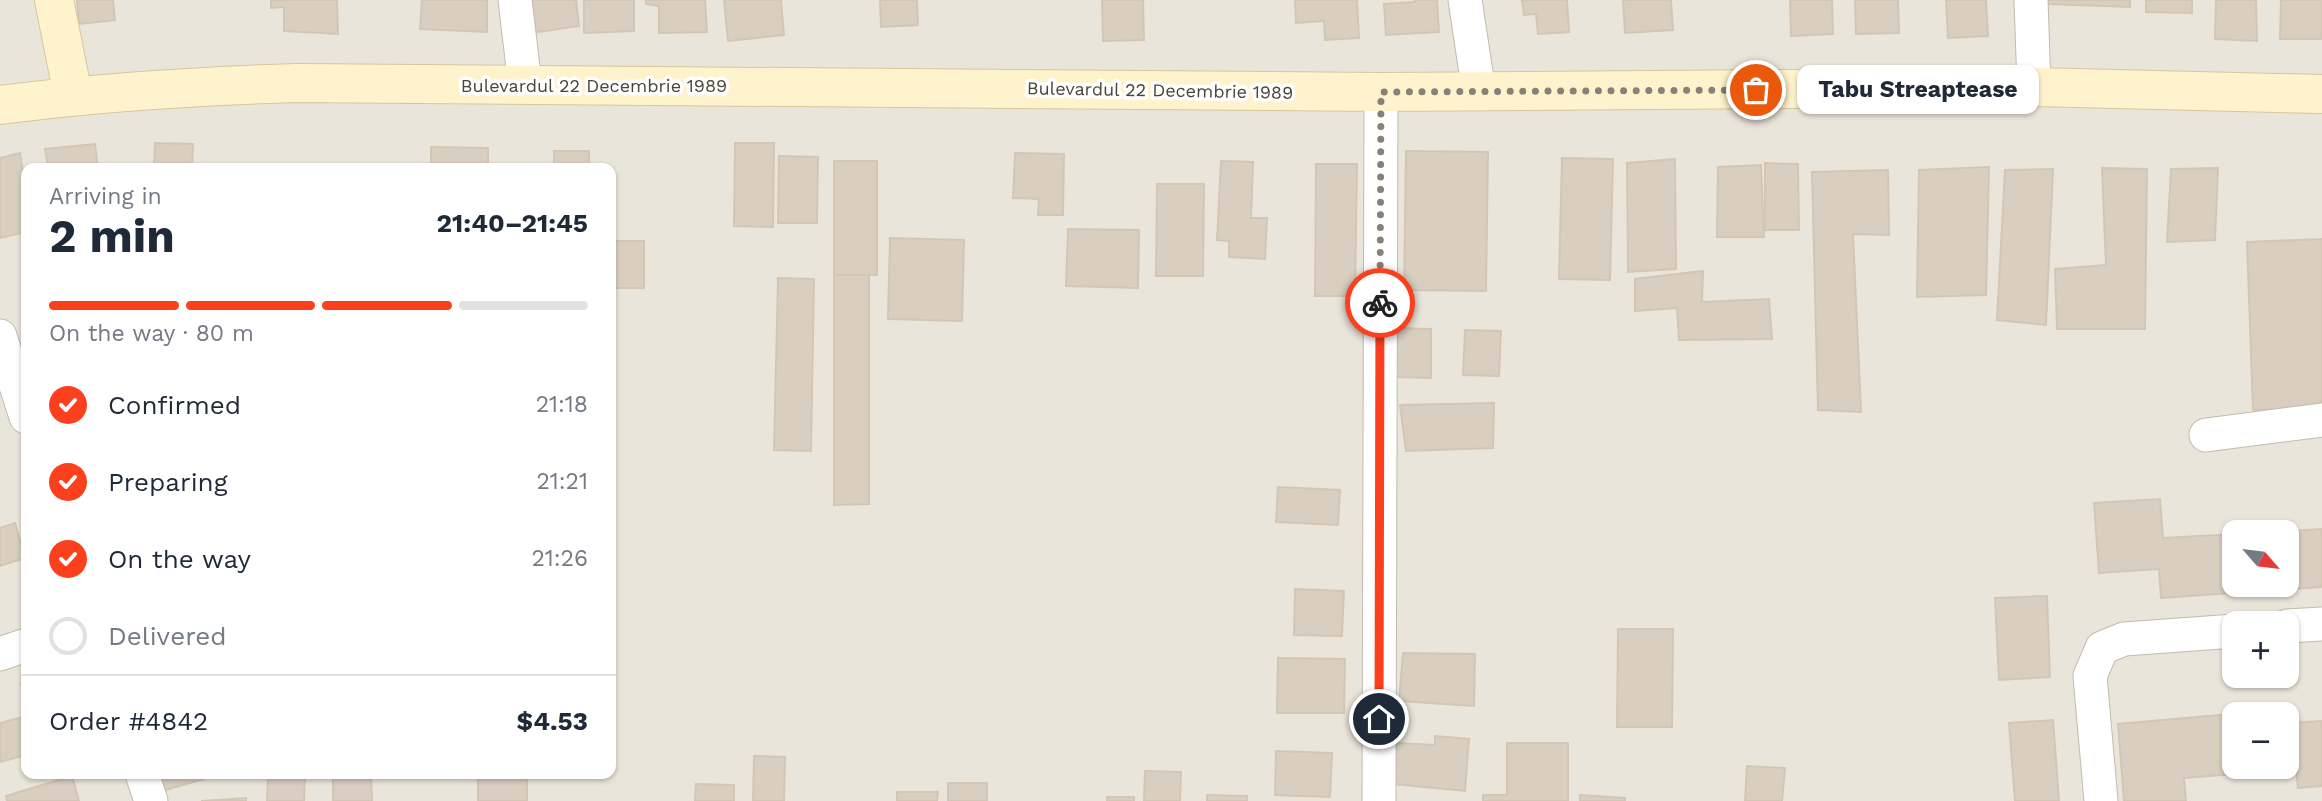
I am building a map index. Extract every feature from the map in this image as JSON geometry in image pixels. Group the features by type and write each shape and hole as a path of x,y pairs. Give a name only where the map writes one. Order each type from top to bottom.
{"main road":[{"path":"54,0 73,95"},
{"name":"Bulevardul 22 Decembrie 1989","path":"0,106 73,95 297,83 1381,92 2034,88 2322,94"}],"street":[{"path":"515,0 525,84"},
{"path":"1465,0 1479,92"},
{"path":"2031,0 2034,88"},
{"path":"1379,801 1381,92"},
{"path":"0,336 21,401"},
{"path":"2206,435 2322,420"},
{"path":"2299,625 2322,624"},
{"path":"2101,801 2090,676 2102,649 2124,639 2222,632"},
{"path":"0,654 21,647"},
{"path":"144,779 151,801"}],"shaded area":[{"path":"0,0 2322,0 2322,801 0,801"}],"building":[{"path":"77,0 113,0 115,20 79,24"},
{"path":"271,0 337,0 338,34 284,31 284,7 271,8"},
{"path":"422,0 487,0 487,32 420,29"},
{"path":"522,0 576,0 579,26 525,34"},
{"path":"584,0 634,0 634,31 584,33"},
{"path":"646,0 705,0 707,32 659,33 659,6 646,4"},
{"path":"724,0 781,0 784,35 728,41"},
{"path":"880,0 917,0 918,25 881,27"},
{"path":"1102,0 1143,0 1144,40 1103,41"},
{"path":"1295,0 1357,0 1359,38 1325,40 1324,21 1296,23"},
{"path":"1437,0 1439,32 1386,35 1384,4"},
{"path":"1522,0 1567,0 1569,32 1538,34 1536,14 1524,15"},
{"path":"1623,0 1671,0 1673,30 1625,33"},
{"path":"1790,0 1832,0 1833,34 1791,36"},
{"path":"1855,0 1898,0 1899,33 1856,34"},
{"path":"1946,0 1986,0 1988,36 1948,38"},
{"path":"2046,0 2130,0 2130,7 2046,4"},
{"path":"2146,0 2192,0 2192,13 2146,12"},
{"path":"2216,0 2256,0 2257,41 2215,39"},
{"path":"2281,0 2322,0 2322,39 2280,39"},
{"path":"155,143 193,144 192,163 154,163"},
{"path":"735,143 774,143 773,227 734,226"},
{"path":"95,144 97,163 47,163 45,149"},
{"path":"431,147 488,148 488,163 431,163"},
{"path":"554,151 589,151 589,163 554,163"},
{"path":"1406,151 1488,152 1486,291 1404,290"},
{"path":"20,153 22,163 21,233 0,238 0,158"},
{"path":"1015,153 1064,154 1063,215 1038,215 1039,199 1013,198"},
{"path":"779,156 818,157 817,223 778,223"},
{"path":"1562,158 1613,159 1610,280 1559,279"},
{"path":"1675,159 1676,269 1628,272 1627,163"},
{"path":"834,161 877,161 877,275 834,275"},
{"path":"1221,161 1253,162 1251,218 1267,218 1265,259 1229,257 1229,241 1217,240"},
{"path":"1765,163 1798,164 1799,230 1765,230"},
{"path":"1316,164 1357,164 1355,296 1315,296"},
{"path":"1761,165 1764,237 1717,237 1718,167"},
{"path":"1989,167 1986,295 1917,297 1919,170"},
{"path":"2102,168 2147,169 2145,329 2057,329 2055,269 2106,265"},
{"path":"2218,168 2215,240 2167,242 2171,169"},
{"path":"2053,169 2046,325 1997,320 2005,170"},
{"path":"1888,170 1889,235 1853,234 1861,412 1818,410 1812,172"},
{"path":"1157,184 1204,184 1203,276 1156,276"},
{"path":"1068,229 1139,230 1138,288 1066,286"},
{"path":"890,238 964,240 962,321 888,319"},
{"path":"2322,239 2322,408 2253,410 2247,242"},
{"path":"616,241 644,241 644,288 616,288"},
{"path":"1703,271 1702,302 1769,299 1772,339 1679,340 1677,308 1635,311 1635,279"},
{"path":"834,275 869,275 869,504 834,505"},
{"path":"778,278 814,279 811,451 774,450"},
{"path":"1396,328 1431,329 1431,378 1395,377"},
{"path":"1465,330 1501,331 1499,376 1463,375"},
{"path":"1494,403 1493,448 1406,451 1400,405"},
{"path":"1278,487 1340,490 1338,525 1276,522"},
{"path":"2160,499 2163,538 2222,535 2222,594 2161,598 2159,569 2099,573 2094,503"},
{"path":"15,523 21,544 21,559 0,566 0,528"},
{"path":"2322,529 2322,587 2300,589 2300,530"},
{"path":"1295,589 1344,591 1342,636 1294,635"},
{"path":"2047,596 2050,677 1999,680 1995,598"},
{"path":"1618,629 1673,629 1672,727 1617,727"},
{"path":"1403,653 1475,654 1474,706 1399,701"},
{"path":"1278,658 1345,659 1344,713 1277,713"},
{"path":"2222,715 2222,775 2184,778 2186,801 2124,801 2118,724"},
{"path":"21,717 21,756 0,762 0,723"},
{"path":"2053,720 2059,801 2015,801 2009,723"},
{"path":"2322,721 2322,786 2298,788 2299,722"},
{"path":"1435,736 1469,739 1465,791 1394,784 1397,743 1435,745"},
{"path":"1507,743 1568,743 1568,801 1483,801 1483,795 1507,795"},
{"path":"1276,751 1332,753 1330,797 1275,795"},
{"path":"754,756 785,757 784,801 753,801"},
{"path":"1747,766 1785,768 1782,801 1745,801"},
{"path":"1145,771 1181,772 1180,801 1144,801"},
{"path":"62,779 73,779 79,801 7,801 6,796"},
{"path":"158,779 204,779 162,791"},
{"path":"268,779 305,779 304,801 267,801"},
{"path":"333,779 371,779 372,801 333,801"},
{"path":"478,779 527,779 527,801 478,801"},
{"path":"948,783 987,783 987,801 948,801"},
{"path":"696,784 734,785 734,801 695,801"},
{"path":"897,792 938,792 937,801 897,801"},
{"path":"1207,795 1247,796 1247,801 1207,801"},
{"path":"1580,795 1625,798 1625,801 1580,801"},
{"path":"1107,797 1134,797 1134,801 1107,801"},
{"path":"246,798 246,801 201,801"}],"way so far":[{"path":"1380,303 1381,92 1756,90"}],"place":[{"name":"Tabu Streaptease","path":"1756,90"}],"route":[{"path":"1379,719 1380,303"}]}
